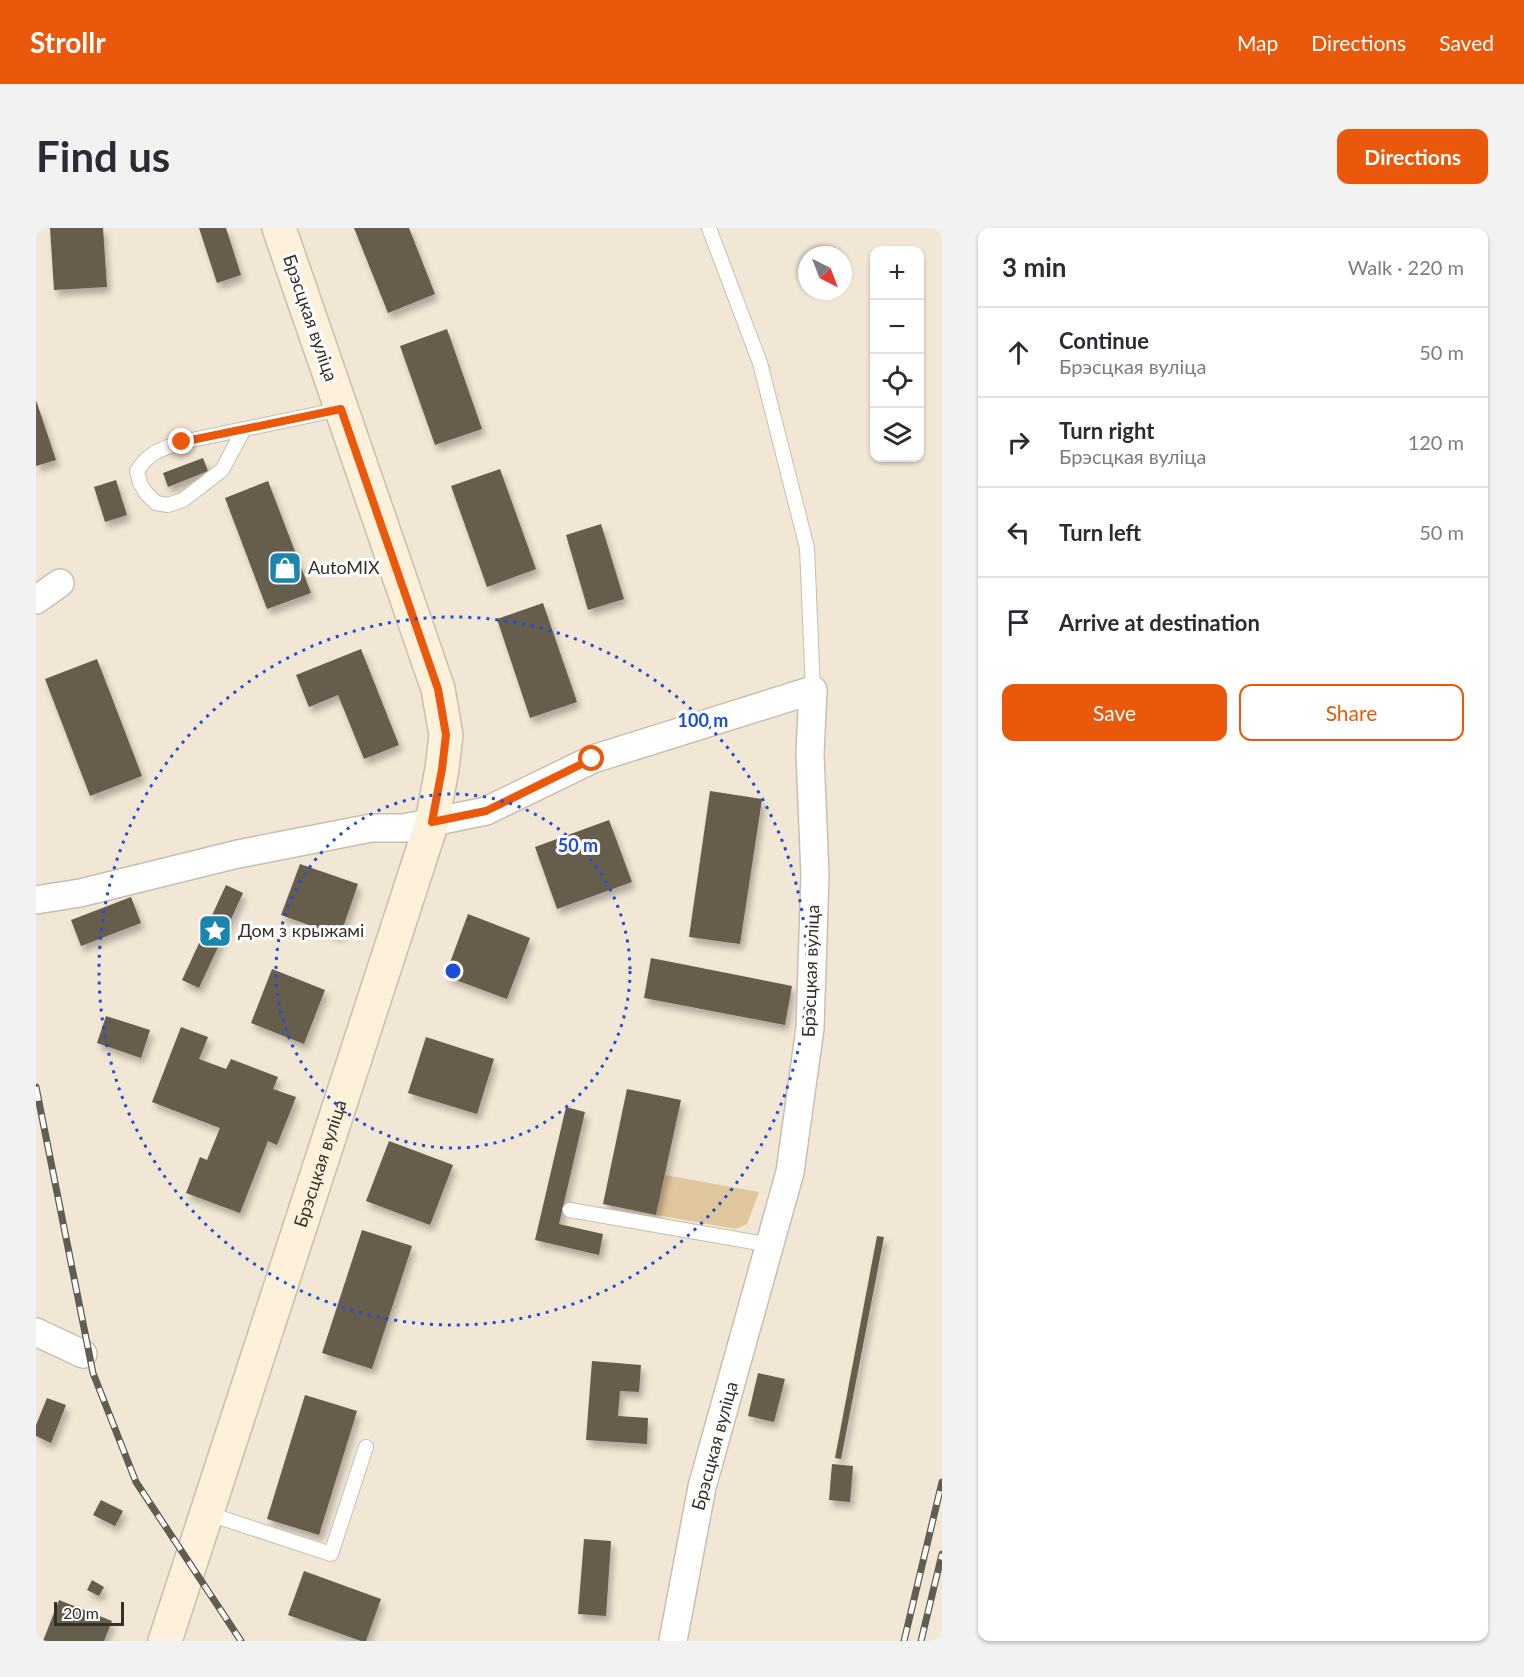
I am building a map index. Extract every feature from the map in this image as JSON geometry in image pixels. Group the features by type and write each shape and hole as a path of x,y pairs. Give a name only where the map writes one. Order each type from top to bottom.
{"main road":[{"name":"Брэсцкая вуліца","path":"165,1641 432,822 446,735 438,689 279,228"}],"street":[{"path":"36,600 60,583"},
{"path":"36,900 80,893 238,854 372,828 404,828 486,811 592,759 813,690"},
{"name":"Брэсцкая вуліца","path":"673,1641 702,1487 790,1172 810,1028 815,875 810,754 813,690"},
{"path":"36,1332 83,1354"}],"lane":[{"path":"709,228 760,363 807,548 813,690"},
{"path":"244,429 222,470 183,500 168,505 156,503 140,483 137,471 152,453 182,442 244,429 341,409"},
{"path":"570,1210 770,1245"},
{"path":"206,1513 331,1554 366,1447"}],"shaded area":[{"path":"665,1175 759,1192 747,1224 736,1229 656,1215"}],"building":[{"path":"50,228 103,228 107,287 54,290"},
{"path":"199,228 226,228 241,275 217,283"},
{"path":"354,228 409,228 435,294 388,313"},
{"path":"447,329 482,429 435,445 400,346"},
{"path":"36,400 56,460 36,466"},
{"path":"203,458 208,471 168,487 163,473"},
{"path":"500,469 536,569 487,587 451,486"},
{"path":"116,480 127,515 105,522 94,487"},
{"path":"268,481 311,593 267,609 225,498"},
{"path":"601,524 624,599 588,610 566,535"},
{"path":"543,603 577,702 530,718 497,619"},
{"path":"361,649 399,745 364,759 338,695 309,707 296,675"},
{"path":"97,659 142,776 90,796 45,679"},
{"path":"710,791 762,799 740,944 689,937"},
{"path":"609,820 632,882 557,909 535,847"},
{"path":"300,864 358,884 340,936 281,915"},
{"path":"226,885 243,893 199,988 182,980"},
{"path":"131,897 141,923 81,946 71,920"},
{"path":"468,914 530,938 507,999 445,976"},
{"path":"651,958 792,986 785,1025 644,998"},
{"path":"272,969 325,990 304,1044 251,1023"},
{"path":"106,1016 150,1030 141,1058 97,1043"},
{"path":"181,1027 208,1037 199,1059 226,1069 231,1059 278,1077 273,1089 296,1097 277,1145 268,1141 240,1213 186,1193 200,1157 207,1160 220,1128 152,1102"},
{"path":"426,1037 494,1059 477,1114 408,1093"},
{"path":"627,1089 681,1100 656,1215 603,1204"},
{"path":"566,1107 585,1112 559,1224 603,1234 599,1255 535,1240"},
{"path":"389,1141 453,1165 430,1225 366,1201"},
{"path":"362,1230 412,1246 372,1369 322,1353"},
{"path":"877,1236 884,1237 841,1459 835,1458"},
{"path":"592,1361 641,1365 639,1392 620,1391 618,1416 648,1418 647,1444 586,1440"},
{"path":"758,1373 785,1379 774,1422 748,1416"},
{"path":"305,1395 357,1411 319,1535 267,1519"},
{"path":"47,1398 66,1405 51,1443 36,1436 36,1425"},
{"path":"832,1464 853,1466 850,1502 829,1500"},
{"path":"101,1500 123,1511 115,1526 93,1515"},
{"path":"584,1539 611,1541 606,1616 578,1614"},
{"path":"304,1571 381,1599 366,1641 288,1615"},
{"path":"92,1580 104,1587 99,1596 87,1590"},
{"path":"59,1600 112,1621 104,1641 43,1641"}],"railway":[{"path":"36,1087 93,1373 136,1482 241,1641"},
{"path":"904,1641 942,1482"},
{"path":"921,1641 942,1554"}],"place":[{"name":"AutoMIX","path":"285,568"},
{"name":"Дом з крыжамі","path":"215,931"}],"route":[{"path":"182,442 341,409 438,689 446,735 432,822 486,811 592,759"}]}
